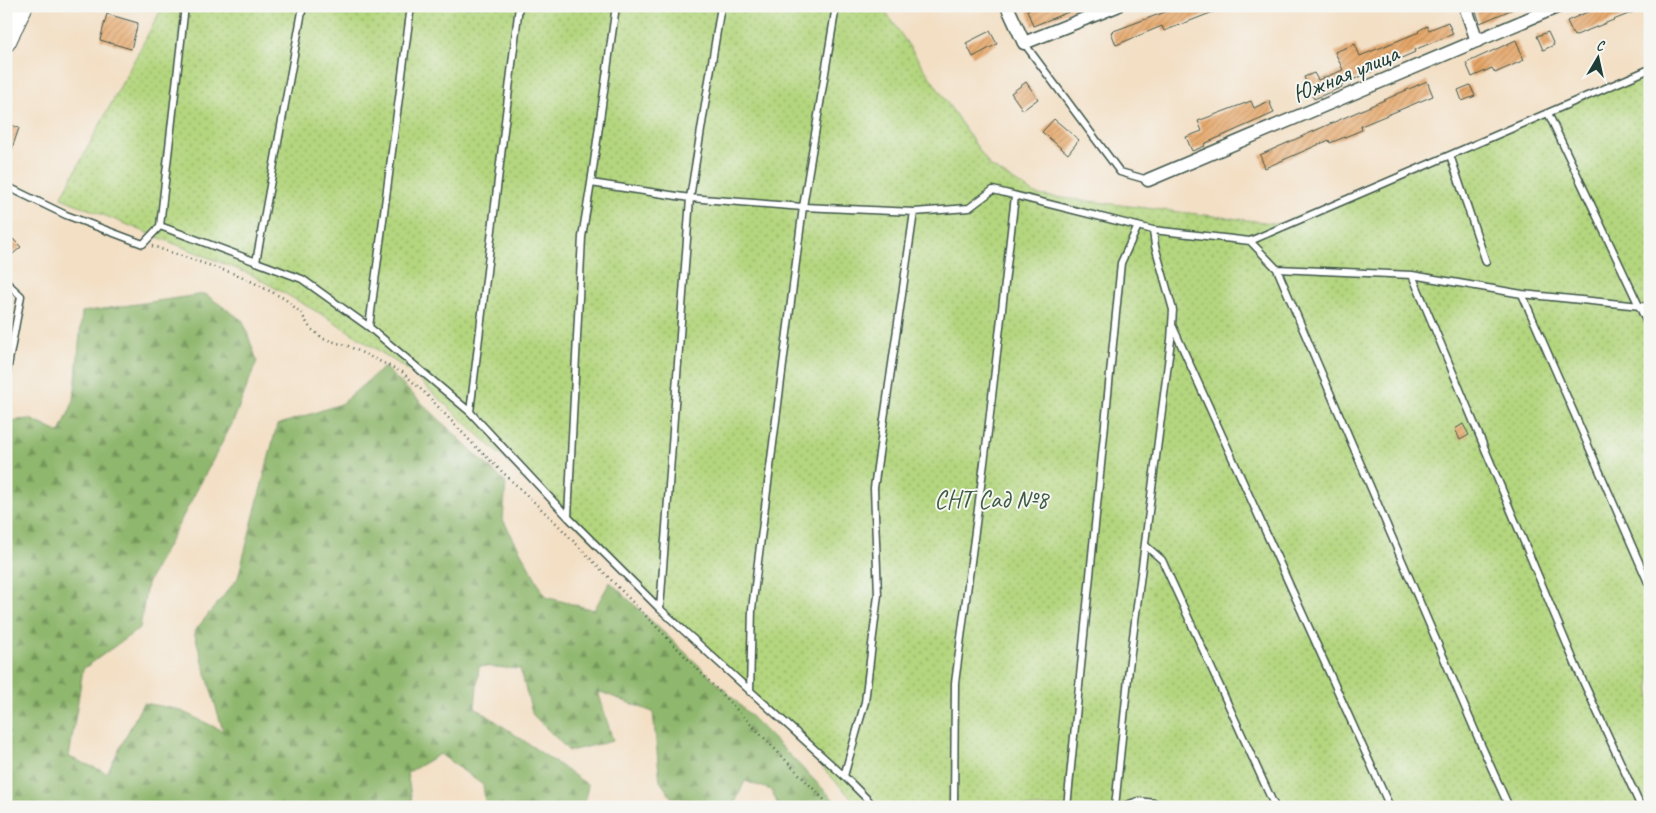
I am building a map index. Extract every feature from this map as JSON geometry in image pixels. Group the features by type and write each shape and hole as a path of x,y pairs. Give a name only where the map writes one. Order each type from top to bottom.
{"main road":[{"path":"6,41 23,6"}],"street":[{"path":"1007,6 1024,43 1117,6"},
{"path":"1464,6 1477,41"},
{"name":"Южная улица","path":"1148,180 1559,6"}],"lane":[{"path":"6,186 66,214 143,244 160,226 184,6"},
{"path":"256,262 303,6"},
{"path":"369,327 411,6"},
{"path":"470,412 519,6"},
{"path":"568,517 582,237 616,6"},
{"path":"660,609 690,198 721,6"},
{"path":"750,692 752,609 803,207 836,6"},
{"path":"1024,43 1120,172 1148,180"},
{"path":"591,183 690,198 803,207 914,212 969,208 993,190 1153,230 1250,241 1650,69"},
{"path":"1548,113 1650,329"},
{"path":"1450,155 1486,262"},
{"path":"954,807 955,683 987,440 1015,196"},
{"path":"844,776 865,702 878,595 874,488 914,212"},
{"path":"160,226 302,280 369,327 470,412 568,517 660,609 844,776 875,807"},
{"path":"1067,807 1121,263 1138,226"},
{"path":"1115,807 1129,668 1172,326 1173,310 1155,246 1153,230"},
{"path":"1250,241 1277,269 1509,807"},
{"path":"1277,269 1412,275 1522,294 1650,307"},
{"path":"1412,275 1576,666 1641,807"},
{"path":"6,282 21,296 6,377"},
{"path":"1522,294 1650,587"},
{"path":"1172,326 1390,807"},
{"path":"1144,545 1162,560 1275,807"},
{"path":"1120,807 1138,801 1155,803 1157,807"}],"path":[{"path":"143,244 241,276 285,299 301,313 310,328 324,338 348,346 402,372 427,395 474,445 555,522 832,807"}],"green space":[{"name":"СНТ Сад №8","path":"163,6 882,6 990,166 1037,195 1280,224 1650,68 1650,807 860,807 750,692 568,517 408,370 330,319 252,275 61,198"},
{"path":"205,294 243,321 257,361 233,422 147,584 140,628 83,669 69,757 107,773 143,703 177,709 223,731 194,632 238,578 277,425 341,404 384,367 506,483 503,520 546,597 594,610 610,582 725,690 841,807 779,807 771,790 745,781 733,807 696,807 699,802 671,797 660,781 653,712 598,691 613,741 569,751 533,715 520,669 479,666 475,707 588,785 584,807 486,807 483,785 440,754 407,773 413,807 6,807 6,421 30,419 60,433 74,400 82,312"}],"building":[{"path":"1037,6 1081,7 1033,26 1027,10"},
{"path":"1181,6 1226,7 1164,31 1162,26 1116,45 1111,32"},
{"path":"1474,6 1520,6 1480,23"},
{"path":"1601,6 1648,6 1574,36 1567,21"},
{"path":"107,14 138,23 131,49 100,40"},
{"path":"1448,22 1453,34 1414,50 1415,52 1314,99 1304,77 1314,73 1318,80 1343,70 1335,52 1355,44 1360,56 1419,32 1427,26 1429,30"},
{"path":"990,31 997,44 973,57 966,43"},
{"path":"1548,32 1554,45 1543,50 1537,36"},
{"path":"1516,40 1524,60 1495,73 1492,68 1472,77 1466,63"},
{"path":"1427,81 1433,96 1361,126 1362,130 1330,143 1329,140 1265,168 1260,155"},
{"path":"1026,82 1038,99 1023,110 1011,93"},
{"path":"1470,85 1475,96 1462,101 1458,90"},
{"path":"1251,101 1254,108 1269,101 1274,113 1192,151 1186,137 1202,131 1198,121"},
{"path":"1054,119 1079,140 1068,154 1042,132"},
{"path":"6,123 19,128 8,160 6,160"},
{"path":"13,239 21,247 6,260 6,245"},
{"path":"1463,424 1469,435 1460,440 1455,429"}]}
